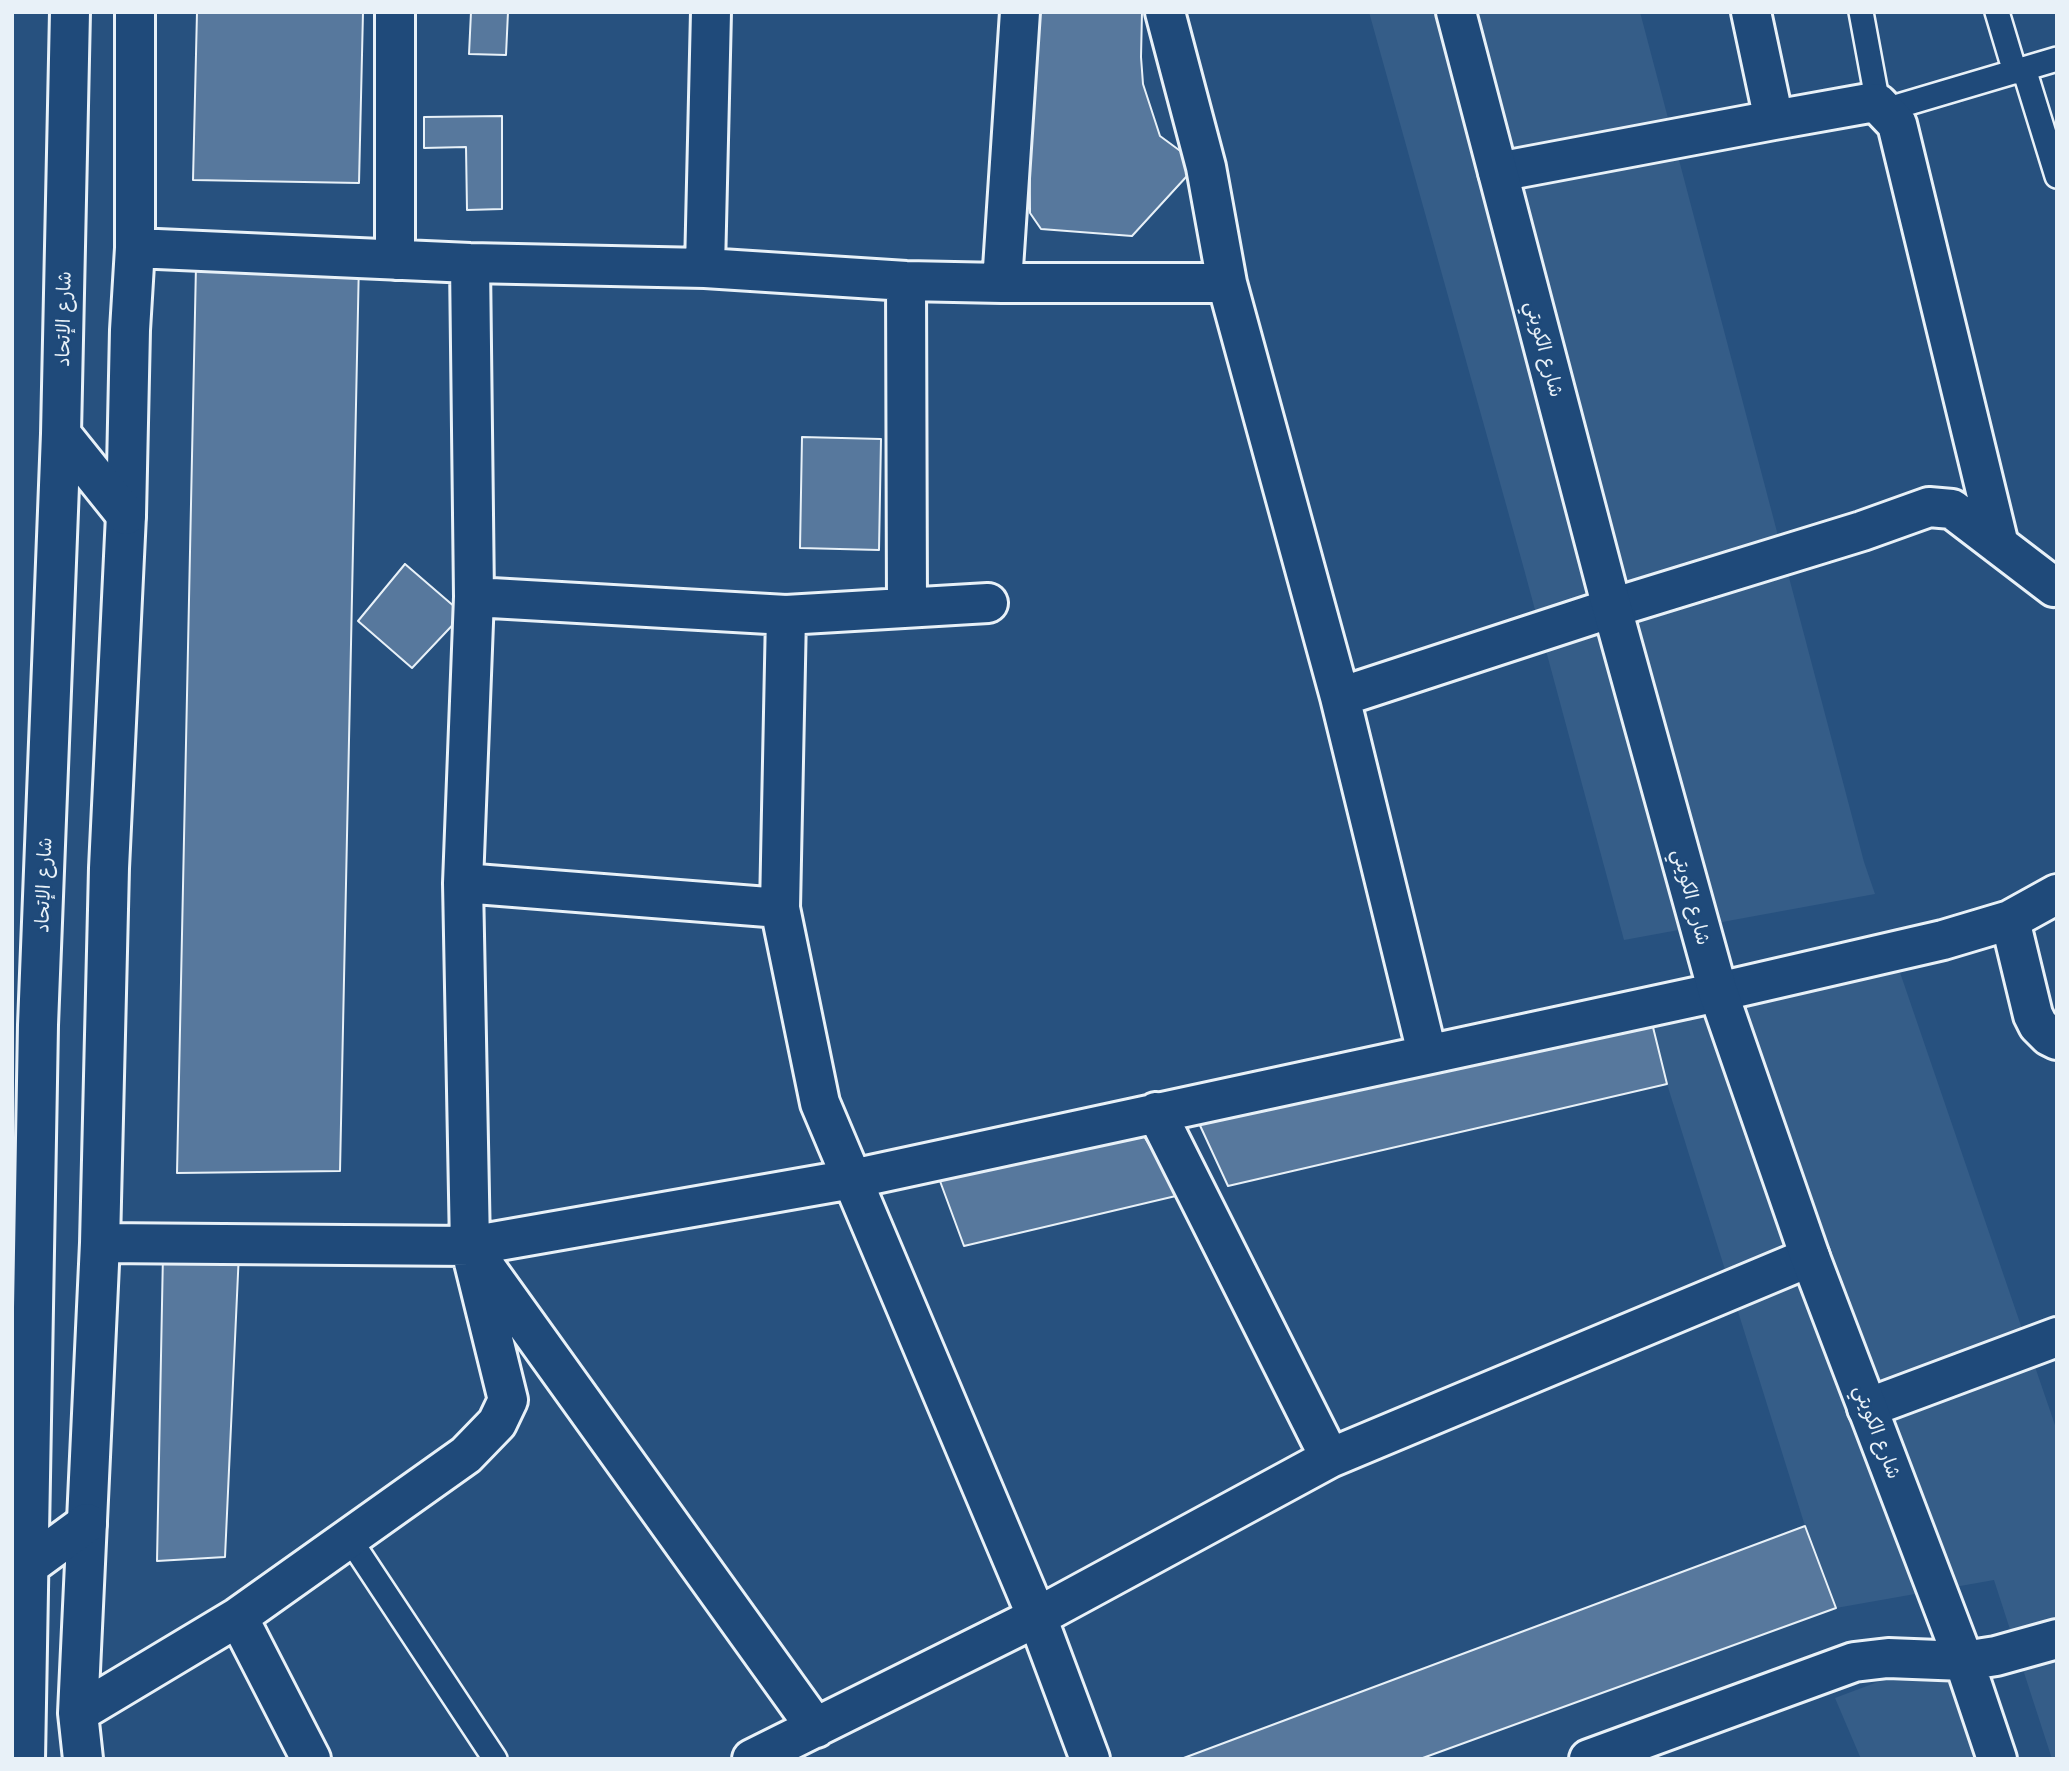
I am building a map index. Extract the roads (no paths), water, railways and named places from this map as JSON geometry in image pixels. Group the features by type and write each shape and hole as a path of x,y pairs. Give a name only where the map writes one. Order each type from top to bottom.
{"street":[{"name":"شارع الإتحاد","path":"24,1759 38,1024 61,434 71,12"},
{"path":"83,1759 78,1713 100,1242 109,868 126,515 130,331 135,248 135,12"},
{"path":"394,260 395,12"},
{"path":"705,268 710,12"},
{"path":"1002,284 1020,12"},
{"name":"شارع الكويتي","path":"1456,12 1612,608 1718,992 1810,1257 1964,1661 1997,1759"},
{"path":"1751,12 1774,120"},
{"path":"1168,13 1206,167 1227,283 1340,697 1427,1053"},
{"path":"1498,172 1869,103 1881,107 1897,124 1999,545"},
{"path":"135,248 470,263 705,268 906,281 1002,284 1227,283"},
{"path":"78,1713 238,1617 466,1455 497,1423 508,1400 470,1245 463,883 474,597 470,263"},
{"path":"906,281 907,608"},
{"path":"61,434 126,515"},
{"path":"1340,697 1612,608 1862,531 1928,507 1952,509 2056,590"},
{"path":"474,597 786,615 988,603"},
{"path":"786,615 780,908 820,1103 1037,1617 1090,1759"},
{"path":"463,883 780,908"},
{"path":"100,1242 470,1245 852,1179 1718,992 1943,940 2010,920 2057,894"},
{"path":"2010,920 2033,1015 2038,1025 2057,1040"},
{"path":"1156,1112 1330,1458"},
{"path":"470,1245 816,1728"},
{"path":"752,1759 1037,1617 1330,1458 1810,1257"},
{"path":"1867,1408 2057,1337"},
{"path":"27,1567 88,1523"},
{"path":"238,1617 312,1759"},
{"path":"1589,1759 1854,1662 1888,1658 1964,1661 1996,1657 2057,1639"}],"lane":[{"path":"1861,12 1881,107 2057,60"},
{"path":"1997,12 2057,176"},
{"path":"348,1538 495,1759"}]}
